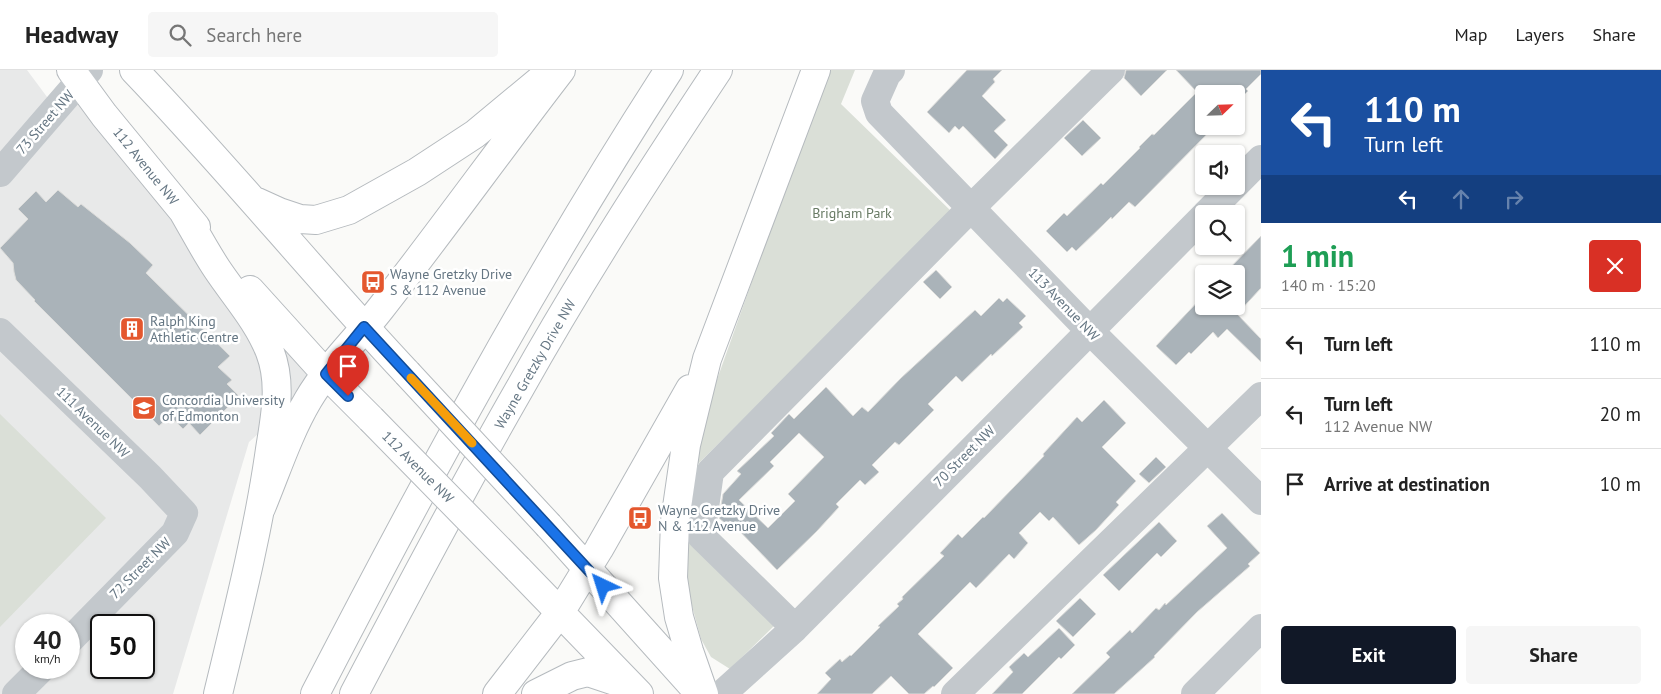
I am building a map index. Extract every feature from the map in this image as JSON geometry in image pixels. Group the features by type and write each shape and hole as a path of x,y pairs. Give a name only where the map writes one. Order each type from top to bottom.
{"main road":[{"path":"134,70 364,327 549,526 700,694"},
{"path":"252,200 279,212 316,220 349,210 417,172 475,134 551,70"},
{"path":"261,508 296,423 308,400 326,374 380,310 487,166 562,70"},
{"path":"315,694 384,560 487,371 573,225 669,70"},
{"name":"Wayne Gretzky Drive NW","path":"354,694 520,386 598,256 718,70"},
{"path":"704,694 679,617 673,578 675,521 686,445 707,359 816,70"},
{"name":"112 Avenue NW","path":"80,74 184,213 232,270 326,374 561,611 636,691"},
{"path":"184,213 216,267 261,332 270,354 277,380 276,409 261,508 218,694"},
{"path":"498,694 561,611 599,549 707,359"},
{"path":"536,694 572,676 588,672 636,691"}],"street":[{"name":"113 Avenue NW","path":"891,70 887,74 875,101 879,113 1089,330 1261,501"},
{"path":"795,628 701,536 710,472 971,208 1111,70"},
{"name":"73 Street NW","path":"0,173 80,74"},
{"name":"70 Street NW","path":"1245,175 1261,159"},
{"name":"70 Street NW","path":"1215,205 1225,195"},
{"name":"70 Street NW","path":"722,694 795,628 1195,225"},
{"name":"111 Avenue NW","path":"0,332 150,477 184,513"},
{"path":"954,694 1261,396"},
{"name":"72 Street NW","path":"80,630 175,533 184,513"},
{"path":"1195,694 1261,628"},
{"path":"16,694 31,679"}],"shaded area":[{"name":"Concordia University of Edmonton","path":"0,70 27,70 56,109 80,81 184,213 326,374 249,442 173,694 0,694"}],"green space":[{"name":"Brigham Park","path":"831,70 855,70 841,104 952,212 698,464 688,533 776,624 730,669 711,657 701,639 692,606 687,607 681,575 698,433 819,93"},
{"path":"0,414 106,518 0,627"}],"building":[{"path":"967,70 1002,70 993,79 995,82 982,96 1006,120 994,131 1008,145 995,159 963,126 959,130 955,126 949,133 927,112"},
{"path":"1126,70 1167,70 1141,96 1124,78"},
{"path":"1176,70 1261,70 1261,74 1246,89 1248,91 1245,94 1245,85 1195,85 1195,90"},
{"path":"1195,94 1195,135 1206,135 1135,207 1129,202 1076,251 1072,247 1067,252 1046,231 1064,213 1067,216 1101,183 1103,185 1152,134 1154,135"},
{"path":"1083,120 1101,138 1082,156 1064,138"},
{"name":"Concordia University of Edmonton","path":"58,190 78,207 81,204 130,243 153,265 146,273 230,356 218,367 232,380 227,384 239,396 200,435 189,423 183,429 170,416 159,426 34,301 16,280 13,263 0,248 28,219 18,209 36,191 46,202"},
{"path":"1261,236 1261,288 1245,305 1245,265 1233,265 1242,255 1245,255 1245,252"},
{"path":"936,270 952,287 940,299 923,282"},
{"path":"999,298 1003,302 1007,298 1026,316 1019,323 1023,327 992,356 991,354 962,382 956,376 928,404 934,410 899,445 895,442 872,465 879,472 865,485 860,480 836,504 839,507 817,531 777,570 730,521 726,524 719,518 723,494 741,474 737,471 774,436 771,433 789,414 794,419 826,387 853,416 862,407 868,412 901,378 975,310 981,316","holes":["799,433 824,457 788,494 795,501 768,528 739,500 774,466 770,462"]},
{"path":"1195,305 1195,315 1238,315 1261,339 1261,362 1227,329 1218,338 1213,332 1191,354 1189,352 1176,365 1156,346"},
{"path":"1104,400 1126,423 1102,447 1136,481 1116,502 1119,505 1096,530 1079,545 1053,517 1049,521 1040,512 1019,533 1028,543 1014,559 1009,554 976,588 970,582 918,634 953,668 924,694 909,694 891,676 872,694 817,694 831,679 825,673 840,659 842,662 851,656 880,627 878,626 899,606 897,604 903,599 902,597 944,556 940,553 958,534 962,538 984,518 1044,456 1043,454 1077,417 1082,422"},
{"path":"1156,457 1166,467 1149,483 1139,474"},
{"path":"1222,513 1260,553 1248,564 1250,566 1197,612 1155,657 1114,694 1072,694 1110,657 1106,653 1130,630 1132,633 1156,608 1159,610 1165,603 1166,605 1227,548 1207,526"},
{"path":"1159,522 1177,541 1161,557 1157,553 1119,591 1103,575"},
{"path":"1080,598 1096,614 1073,637 1056,621"},
{"path":"1059,628 1075,645 1061,659 1059,657 1022,694 992,694 1013,672 1009,667 1024,653 1028,657"}],"slow traffic":[{"path":"411,378 472,443"}],"place":[{"name":"Wayne Gretzky Drive S & 112 Avenue","path":"373,282"},
{"name":"Ralph King Athletic Centre","path":"132,329"},
{"name":"Concordia University of Edmonton","path":"144,408"},
{"name":"Wayne Gretzky Drive N & 112 Avenue","path":"640,518"}],"route":[{"path":"348,396 326,374 364,327 603,586"}]}
